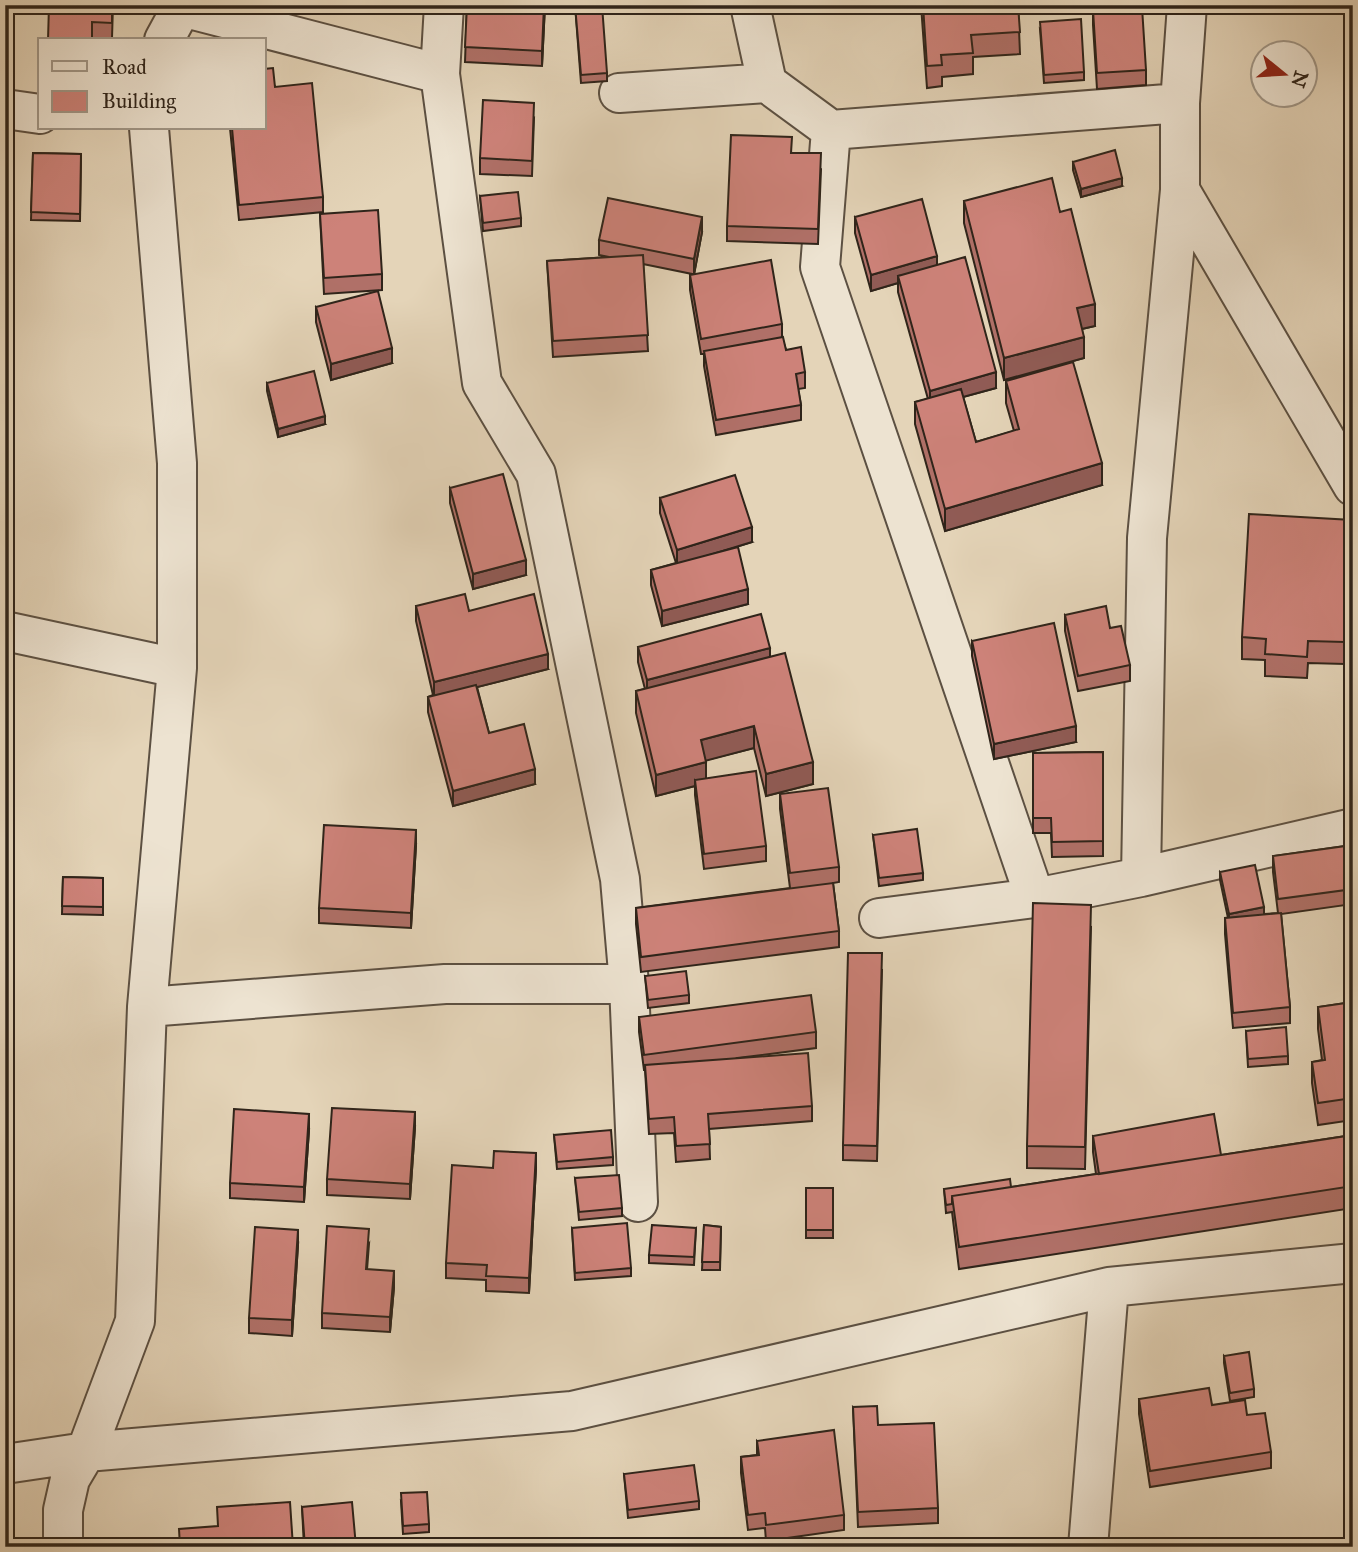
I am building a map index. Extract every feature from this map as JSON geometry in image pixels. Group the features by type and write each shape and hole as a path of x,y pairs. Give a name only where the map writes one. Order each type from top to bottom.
{"street":[{"path":"444,5 440,74 482,383 536,474 620,879 628,984 638,1202"},
{"path":"750,5 767,83"},
{"path":"1141,877 1147,538 1180,190 1180,103 1187,5"},
{"path":"165,38 181,6 440,74"},
{"path":"619,93 767,83 831,130 1180,103"},
{"path":"5,109 38,114"},
{"path":"63,1547 63,1510 70,1479 86,1452 135,1321 147,1007 177,668 177,464 143,130"},
{"path":"831,130 820,267 1035,898"},
{"path":"1180,190 1353,486"},
{"path":"5,631 177,668"},
{"path":"879,918 1035,898 1141,877 1353,828"},
{"path":"147,1007 445,984 628,984"},
{"path":"5,1464 86,1452 572,1410 1109,1287 1353,1263"},
{"path":"1088,1547 1109,1287"}],"building":[{"path":"49,5 112,5 112,23 92,22 92,38 48,38"},
{"path":"467,5 544,5 542,51 465,47"},
{"path":"575,5 602,5 607,73 581,75"},
{"path":"923,5 1018,5 1020,32 971,35 973,53 941,55 942,65 927,66"},
{"path":"1349,5 1353,5 1353,37 1347,37"},
{"path":"1142,7 1146,70 1097,73 1093,10"},
{"path":"1081,19 1084,72 1044,75 1040,22"},
{"path":"273,68 275,87 312,83 323,197 239,205 232,130 266,130 266,69"},
{"path":"483,100 534,103 532,161 480,158"},
{"path":"731,135 792,137 791,153 821,153 818,229 727,226"},
{"path":"1115,150 1122,178 1081,189 1073,162"},
{"path":"33,153 81,154 80,214 31,212"},
{"path":"1052,178 1060,212 1071,209 1095,304 1077,308 1084,337 1004,358 964,201"},
{"path":"518,192 521,218 483,223 480,196"},
{"path":"608,198 702,217 694,259 599,240"},
{"path":"922,199 937,256 871,275 855,217"},
{"path":"378,210 382,274 324,278 320,214"},
{"path":"643,255 648,335 553,341 547,261"},
{"path":"965,257 996,372 930,391 898,276"},
{"path":"771,260 782,324 701,339 690,275"},
{"path":"378,291 392,348 331,364 316,307"},
{"path":"783,337 786,350 801,347 805,372 796,374 801,405 716,420 704,351"},
{"path":"1073,362 1102,463 945,509 915,402 961,389 976,442 1019,429 1006,381"},
{"path":"314,371 325,416 278,429 267,383"},
{"path":"503,474 526,560 473,574 450,488"},
{"path":"735,475 752,527 677,550 660,498"},
{"path":"1249,514 1352,520 1345,642 1308,641 1307,657 1265,654 1266,639 1242,637"},
{"path":"738,547 748,589 662,611 651,570"},
{"path":"465,594 469,611 534,594 548,654 434,682 416,606"},
{"path":"1106,606 1110,628 1121,626 1130,665 1078,676 1065,615"},
{"path":"761,614 770,648 647,680 638,647"},
{"path":"1054,623 1076,726 994,744 972,641"},
{"path":"785,653 813,762 766,774 754,726 701,740 706,762 656,775 636,691"},
{"path":"476,685 489,733 524,724 535,769 453,791 428,697"},
{"path":"1103,752 1103,841 1052,842 1051,818 1033,818 1033,753"},
{"path":"756,771 766,846 704,854 695,780"},
{"path":"828,788 839,867 790,873 780,794"},
{"path":"324,825 416,830 411,913 319,908"},
{"path":"917,829 923,873 879,878 873,835"},
{"path":"1353,845 1353,889 1278,899 1273,856"},
{"path":"1255,865 1264,907 1229,914 1220,872"},
{"path":"63,877 103,878 103,907 62,906"},
{"path":"833,883 839,931 641,957 636,908"},
{"path":"1033,903 1091,905 1085,1147 1027,1146"},
{"path":"1281,913 1290,1007 1233,1013 1225,918"},
{"path":"848,953 882,953 877,1146 843,1145"},
{"path":"686,971 689,995 648,1000 645,976"},
{"path":"811,995 816,1032 644,1055 639,1017"},
{"path":"1353,1002 1353,1098 1318,1103 1312,1062 1325,1060 1318,1007"},
{"path":"1286,1027 1288,1056 1248,1059 1246,1031"},
{"path":"808,1053 812,1106 708,1114 710,1144 676,1146 674,1117 649,1119 645,1065"},
{"path":"332,1108 415,1112 410,1184 327,1179"},
{"path":"234,1109 309,1114 304,1187 230,1183"},
{"path":"1214,1114 1221,1155 1099,1174 1093,1136"},
{"path":"611,1130 613,1157 557,1162 554,1135"},
{"path":"1353,1135 1353,1186 959,1247 952,1196"},
{"path":"494,1151 536,1153 529,1278 486,1276 487,1265 446,1263 452,1165 493,1168"},
{"path":"619,1175 622,1208 579,1212 575,1178"},
{"path":"1010,1179 1011,1187 952,1196 952,1204 946,1205 944,1189"},
{"path":"806,1188 833,1188 833,1230 806,1230"},
{"path":"627,1223 631,1268 575,1273 572,1228"},
{"path":"652,1225 696,1228 694,1257 649,1255"},
{"path":"704,1225 721,1227 720,1262 702,1262"},
{"path":"327,1226 369,1229 366,1269 394,1271 390,1317 322,1313"},
{"path":"255,1227 298,1230 292,1320 249,1318"},
{"path":"1249,1352 1254,1389 1230,1393 1224,1356"},
{"path":"1209,1388 1212,1405 1245,1400 1247,1415 1265,1413 1271,1452 1150,1471 1139,1399"},
{"path":"877,1406 878,1425 934,1423 938,1508 858,1512 853,1407"},
{"path":"834,1430 844,1515 766,1525 765,1513 748,1515 741,1457 759,1455 757,1441"},
{"path":"694,1465 699,1501 628,1510 624,1474"},
{"path":"427,1492 429,1524 403,1526 401,1493"},
{"path":"290,1502 293,1547 180,1547 179,1529 218,1526 217,1507"},
{"path":"352,1502 356,1547 305,1547 302,1507"}]}
